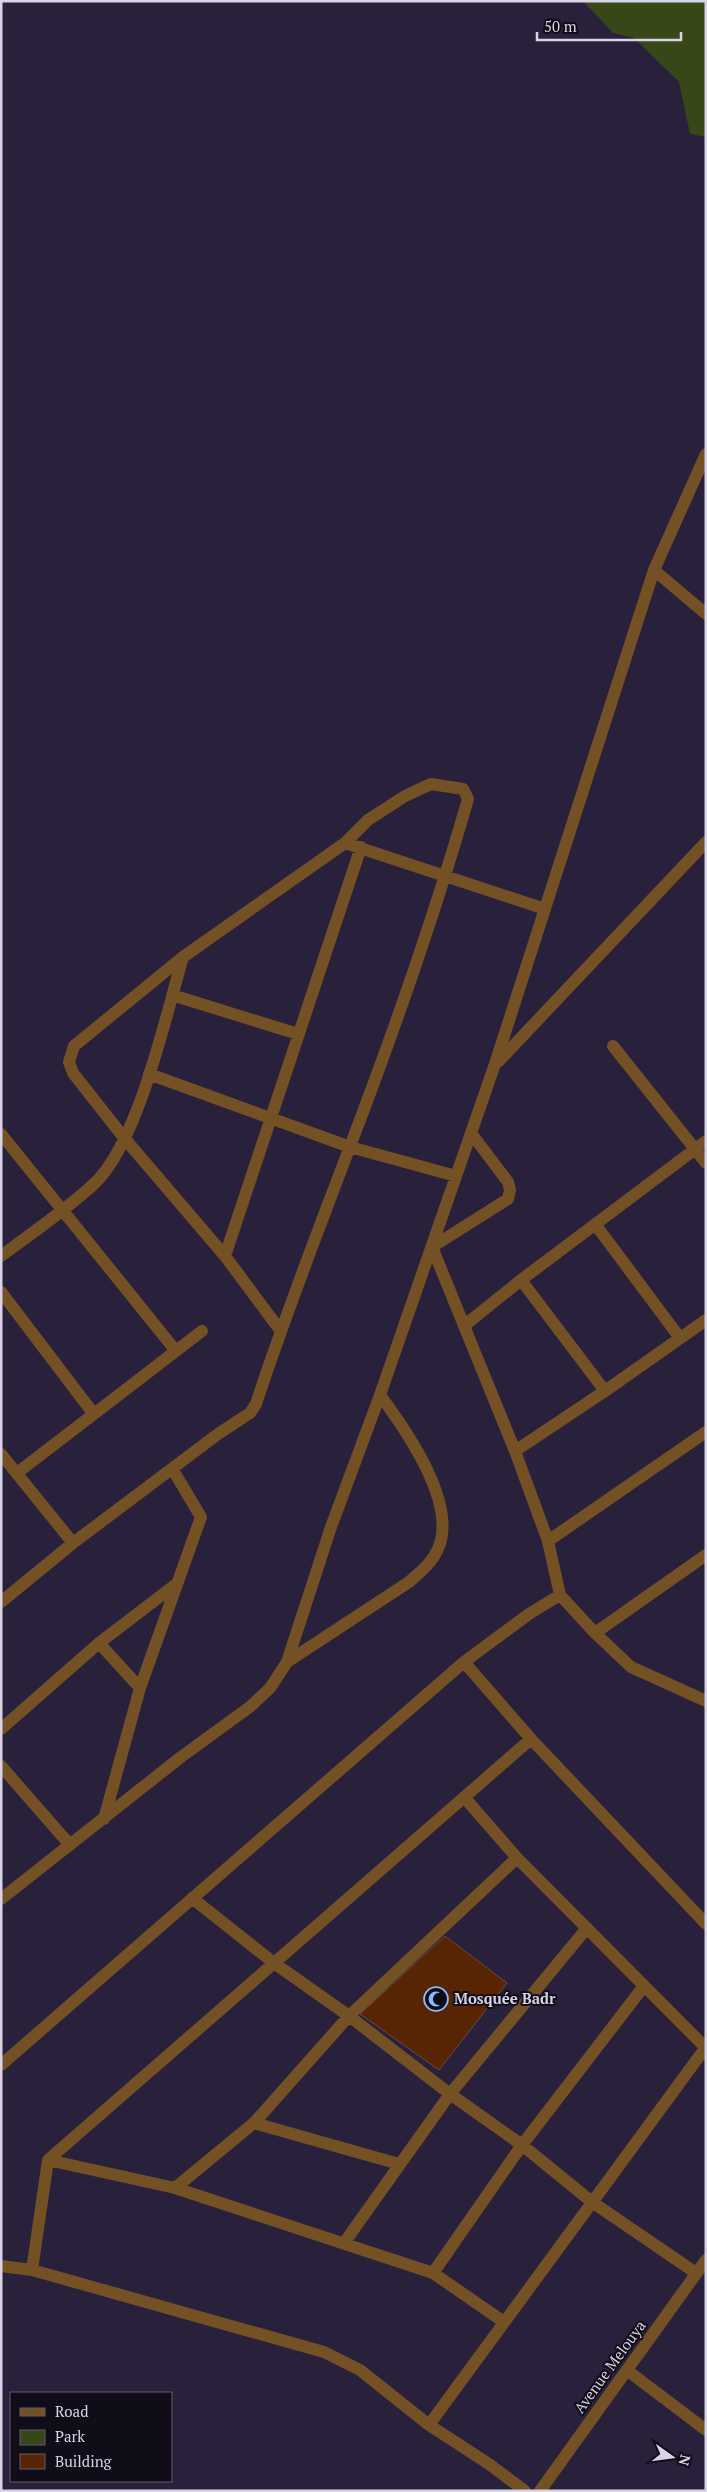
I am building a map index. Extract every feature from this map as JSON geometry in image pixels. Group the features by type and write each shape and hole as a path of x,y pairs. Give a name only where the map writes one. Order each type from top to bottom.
{"street":[{"path":"1,1898 104,1820 181,1757 251,1706 270,1688 287,1662 331,1527 380,1395 495,1064 654,570 706,454"},
{"path":"654,570 706,614"},
{"path":"1,1602 73,1543 173,1470 218,1434 250,1413 256,1404 280,1330 350,1147 446,876 468,799 463,789 431,784 404,796 368,820 345,843 183,957 74,1046 69,1062 73,1073 125,1139 225,1256 280,1330"},
{"path":"495,1064 706,842"},
{"path":"345,843 545,908"},
{"path":"225,1256 361,848"},
{"path":"1,1256 96,1182 117,1154 125,1139 149,1074 183,957"},
{"path":"172,995 298,1034"},
{"path":"613,1046 706,1163"},
{"path":"149,1074 350,1147 456,1176"},
{"path":"432,1247 508,1199 510,1190 508,1182 471,1133"},
{"path":"1,1134 176,1351"},
{"path":"465,1326 521,1280 706,1141"},
{"path":"595,1224 680,1338"},
{"path":"432,1247 515,1451 548,1541 560,1595 595,1634 631,1667 706,1701"},
{"path":"521,1280 606,1391"},
{"path":"1,1292 93,1413"},
{"path":"515,1451 606,1391 706,1320"},
{"path":"16,1473 202,1331"},
{"path":"287,1662 409,1582 427,1567 438,1550 444,1527 431,1478 414,1443 380,1395"},
{"path":"548,1541 706,1432"},
{"path":"1,1454 73,1543"},
{"path":"104,1820 140,1688 175,1584 201,1517 173,1470"},
{"path":"595,1634 706,1555"},
{"path":"1,1729 98,1644 175,1584"},
{"path":"1,2065 464,1662 529,1614 560,1595"},
{"path":"98,1644 140,1688"},
{"path":"464,1662 531,1739 706,1924"},
{"path":"32,2270 48,2160 531,1739"},
{"path":"1,1766 70,1845"},
{"path":"429,2425 706,2048 517,1858 464,1797"},
{"path":"175,2188 254,2123 349,2016 517,1858"},
{"path":"192,1898 274,1963 349,2016 450,2094 522,2145 592,2202 696,2274"},
{"path":"344,2242 450,2094 587,1928"},
{"path":"433,2273 522,2145 644,1986"},
{"path":"254,2123 399,2164"},
{"path":"48,2160 175,2188 344,2242 433,2273 504,2322"},
{"name":"Avenue Melouya","path":"540,2491 706,2260"},
{"path":"1,2266 32,2270 324,2352 360,2370 429,2425 489,2464 525,2491"},
{"path":"628,2371 706,2430"}],"green space":[{"path":"583,1 706,1 706,137 690,134 679,82 634,38 613,33"}],"building":[{"name":"Mosquée Badr","path":"445,1936 507,1983 439,2070 360,2014"}],"place":[{"name":"Mosquée Badr","path":"436,1999"}]}
